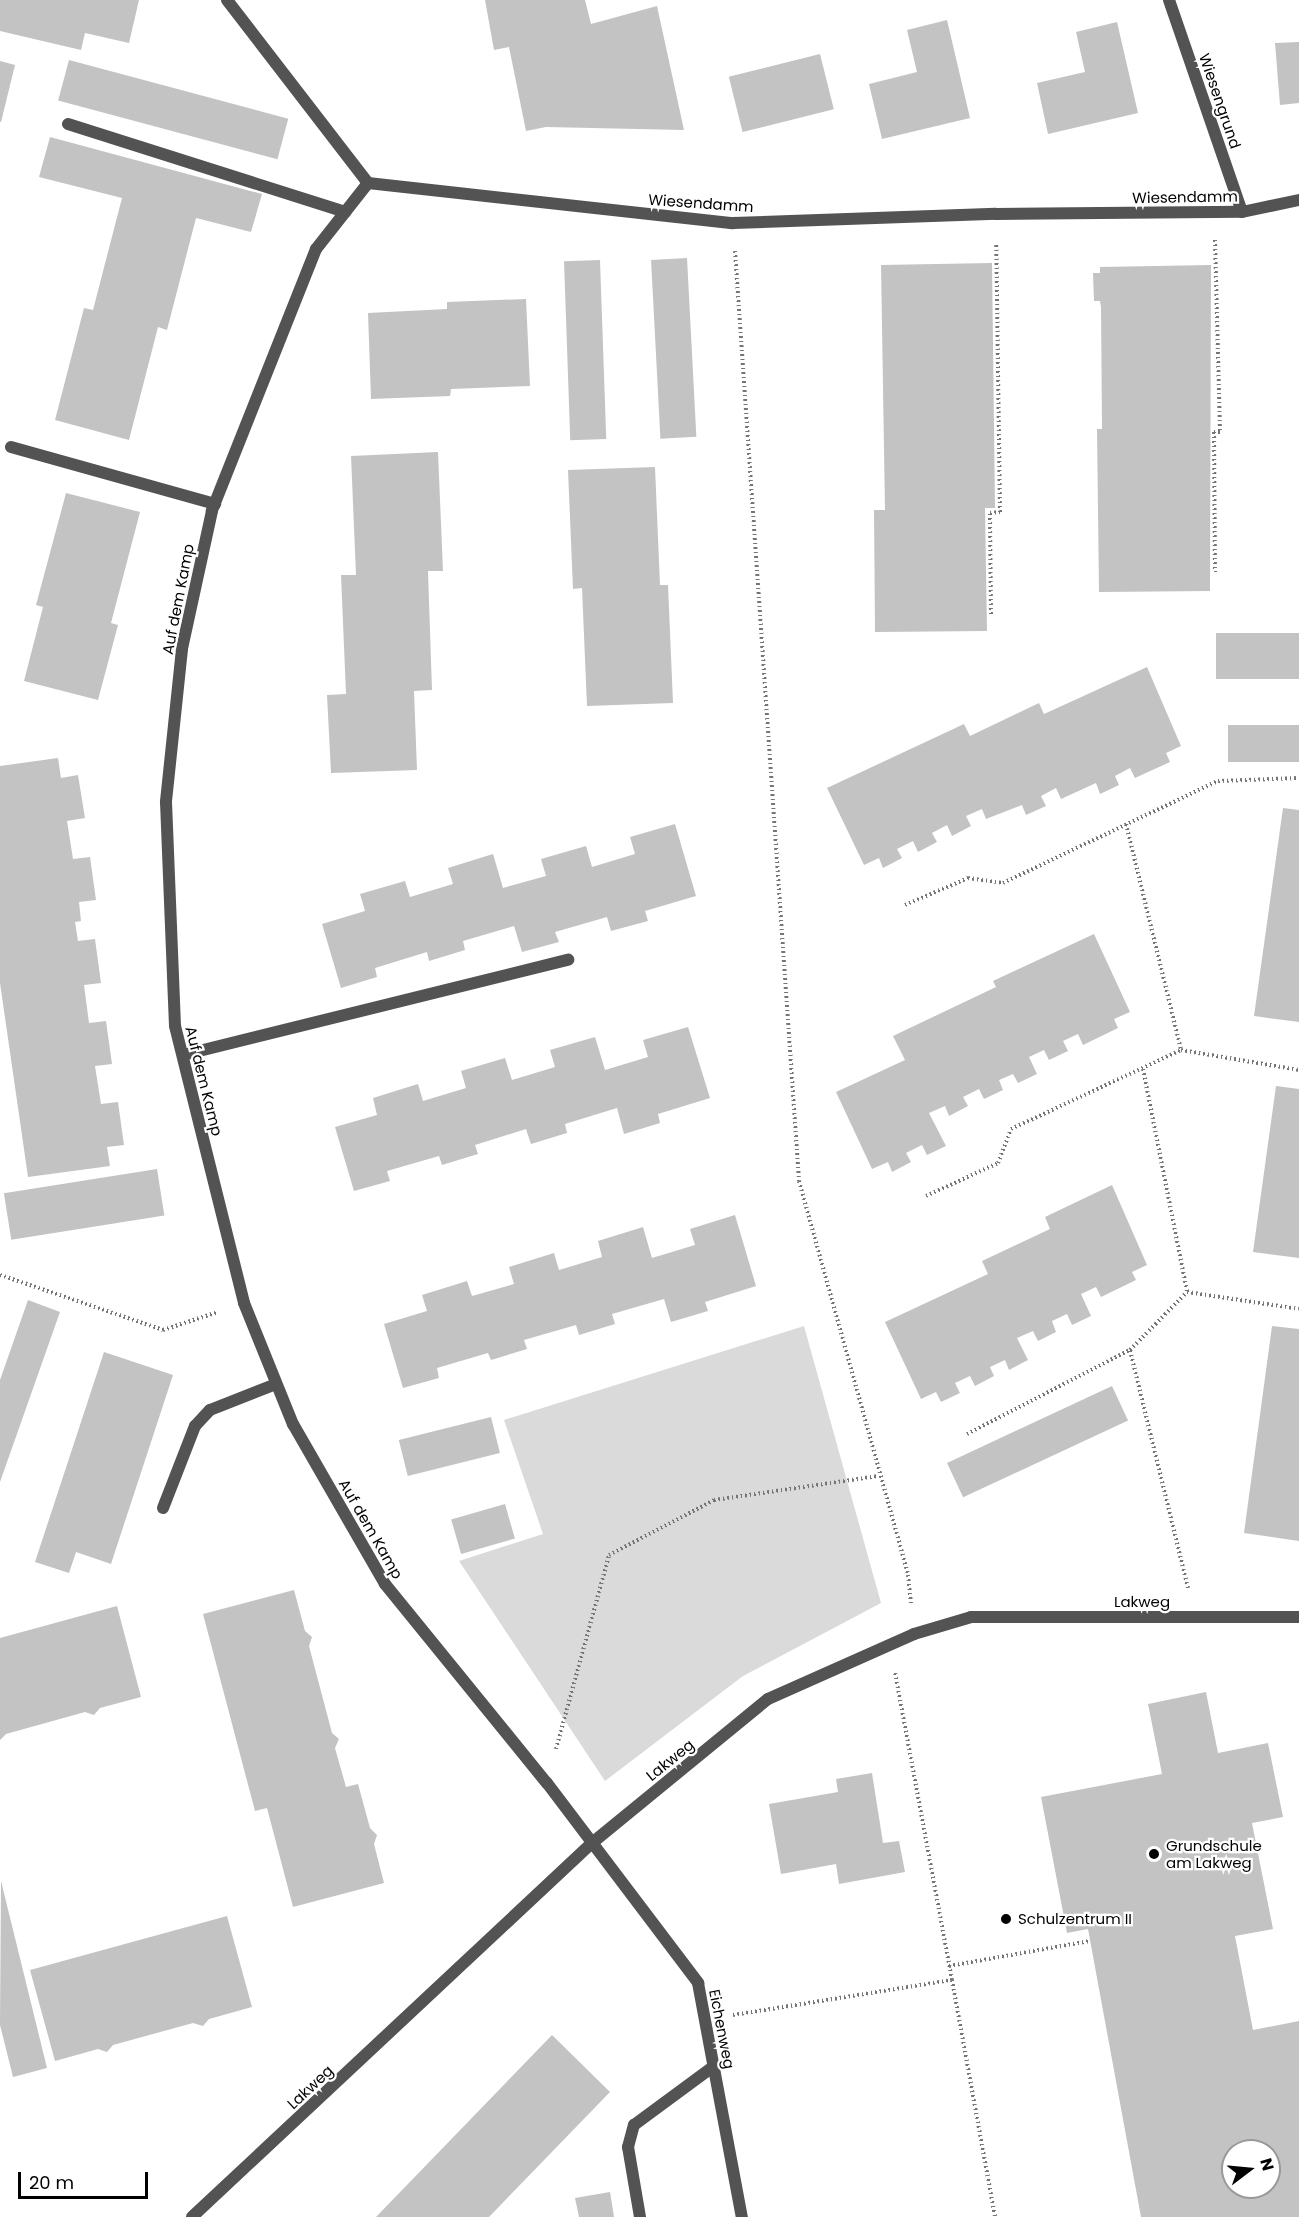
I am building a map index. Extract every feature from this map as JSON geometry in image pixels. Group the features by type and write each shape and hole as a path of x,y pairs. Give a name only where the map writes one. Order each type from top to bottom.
{"street":[{"path":"227,0 368,183"},
{"name":"Wiesengrund","path":"1169,0 1242,212"},
{"path":"68,124 345,212"},
{"name":"Auf dem Kamp","path":"368,183 316,249 215,504 182,649 166,802 175,1026 244,1303 293,1425 385,1584 592,1843"},
{"name":"Wiesendamm","path":"368,183 733,223 996,214 1242,212 1299,200"},
{"path":"11,447 215,504"},
{"path":"183,1055 568,960"},
{"path":"163,1508 195,1426 210,1410 276,1384"},
{"name":"Lakweg","path":"192,2217 592,1843 768,1699 914,1634 971,1617 1299,1617"},
{"name":"Eichenweg","path":"592,1843 698,1983 742,2217"},
{"path":"640,2217 628,2147 634,2125 714,2066"}],"path":[{"path":"1214,212 1220,432 1214,432 1215,572"},
{"path":"991,614 990,513 1000,512 996,214"},
{"path":"733,223 799,1181 878,1476 908,1575 914,1634"},
{"path":"905,905 968,878 1003,883 1218,781 1299,778"},
{"path":"1126,824 1180,1050"},
{"path":"926,1196 998,1163 1011,1129 1180,1050 1299,1070"},
{"path":"1143,1069 1187,1292"},
{"path":"0,1275 163,1330 244,1303"},
{"path":"1187,1292 1299,1309"},
{"path":"967,1434 1130,1350 1187,1292"},
{"path":"1130,1350 1195,1617"},
{"path":"546,1783 609,1555 714,1500 878,1476"},
{"path":"890,1645 995,2217"},
{"path":"949,1966 1090,1941"},
{"path":"706,2019 952,1980"}],"shaded area":[{"path":"804,1326 881,1603 743,1676 605,1781 459,1561 543,1534 504,1420"}],"building":[{"path":"0,0 139,0 129,43 85,33 81,50 0,31"},
{"path":"485,0 585,0 591,24 657,6 684,130 546,127 526,131 509,47 494,50"},
{"path":"947,20 970,118 882,139 869,84 917,72 907,30"},
{"path":"1117,22 1138,113 1048,134 1037,83 1085,72 1076,32"},
{"path":"1299,42 1299,103 1280,105 1275,43"},
{"path":"820,54 834,109 743,132 729,77"},
{"path":"69,60 288,119 277,159 58,101"},
{"path":"0,61 15,65 1,122 0,122"},
{"path":"50,137 262,194 251,232 196,218 167,330 158,327 129,440 55,420 84,308 93,310 122,198 39,177"},
{"path":"687,258 696,437 660,439 651,260"},
{"path":"600,260 606,439 570,440 564,261"},
{"path":"992,263 995,508 985,508 987,631 875,632 874,510 885,510 881,265"},
{"path":"1211,265 1210,591 1099,592 1097,429 1102,429 1101,307 1100,301 1094,301 1093,273 1100,273 1100,267"},
{"path":"526,299 530,386 451,389 450,396 371,399 368,313 447,309 447,302"},
{"path":"438,452 443,571 428,571 432,690 414,691 417,770 331,773 327,695 346,694 341,575 356,575 351,456"},
{"path":"655,467 660,585 668,585 673,703 587,706 582,588 573,589 568,470"},
{"path":"66,493 140,512 111,623 118,625 98,700 24,681 43,607 36,605"},
{"path":"1216,633 1299,633 1299,679 1216,679"},
{"path":"1147,667 1181,746 1166,753 1170,762 1135,778 1130,768 1115,776 1119,785 1100,794 1096,783 1061,799 1056,788 1041,796 1046,806 1026,815 1022,805 986,819 982,809 966,816 971,826 952,836 947,825 932,833 937,842 918,852 913,841 897,849 902,858 883,868 879,858 864,865 827,788 964,724 970,736 1039,703 1044,714"},
{"path":"1228,725 1299,725 1299,762 1228,762"},
{"path":"58,758 61,778 78,775 85,818 67,821 73,859 90,857 96,900 79,902 81,921 75,922 78,941 95,939 101,983 84,985 89,1023 106,1021 112,1064 95,1066 101,1104 118,1102 124,1145 107,1147 110,1166 28,1177 0,983 0,766"},
{"path":"1283,808 1299,810 1299,1022 1254,1016"},
{"path":"675,824 696,896 645,911 648,921 611,931 607,917 555,932 559,942 522,952 514,926 463,941 465,950 429,961 427,952 375,968 377,977 341,988 322,924 365,911 360,894 405,881 410,897 453,884 448,868 493,854 503,888 546,876 541,859 586,846 592,867 635,854 630,837"},
{"path":"1094,934 1130,1012 1114,1019 1118,1028 1083,1045 1078,1034 1063,1041 1068,1051 1049,1060 1044,1050 1029,1057 1037,1074 1018,1083 1013,1074 999,1080 1003,1090 984,1099 979,1089 963,1097 968,1106 949,1116 945,1106 929,1113 946,1146 927,1155 922,1145 906,1153 911,1162 892,1172 888,1162 872,1169 836,1092 905,1060 893,1036 996,987 993,981"},
{"path":"688,1027 710,1098 658,1114 660,1123 624,1134 617,1108 565,1124 567,1133 531,1144 526,1129 475,1145 478,1154 442,1165 439,1156 387,1171 390,1181 354,1191 335,1127 377,1115 373,1098 418,1084 423,1101 466,1088 461,1071 505,1058 512,1080 555,1067 550,1050 595,1037 605,1070 648,1057 643,1040"},
{"path":"1276,1086 1299,1089 1299,1258 1253,1252"},
{"path":"157,1169 164,1215 11,1240 4,1193"},
{"path":"1112,1185 1147,1265 1132,1272 1136,1280 1101,1297 1096,1287 1081,1294 1091,1316 1072,1325 1067,1314 1052,1321 1056,1332 1038,1341 1033,1331 1017,1338 1028,1360 1009,1370 1005,1360 990,1367 994,1376 975,1386 970,1376 955,1383 960,1393 941,1402 936,1392 921,1399 885,1322 988,1274 982,1261 1050,1229 1045,1217"},
{"path":"735,1215 756,1286 705,1302 708,1311 671,1322 664,1299 612,1314 615,1324 579,1335 576,1325 524,1340 527,1349 491,1360 488,1353 437,1368 439,1378 403,1388 384,1324 427,1311 422,1295 467,1281 472,1296 514,1284 509,1267 554,1253 559,1270 602,1257 598,1241 643,1227 652,1258 695,1245 690,1229"},
{"path":"28,1300 60,1312 0,1482 0,1380"},
{"path":"1272,1326 1299,1329 1299,1541 1244,1533"},
{"path":"104,1352 173,1375 111,1564 76,1552 69,1573 35,1562"},
{"path":"1112,1386 1128,1420 963,1497 947,1463"},
{"path":"491,1417 500,1453 408,1476 399,1440"},
{"path":"505,1504 515,1539 461,1554 451,1519"},
{"path":"294,1590 305,1631 312,1637 309,1646 332,1733 339,1739 335,1748 346,1787 358,1784 370,1828 377,1835 374,1844 384,1883 293,1907 267,1808 255,1811 203,1614"},
{"path":"117,1606 141,1697 100,1708 94,1715 85,1712 6,1734 0,1740 0,1638"},
{"path":"1206,1692 1218,1753 1268,1743 1283,1817 1252,1823 1273,1929 1235,1936 1253,2030 1299,2021 1299,2217 1141,2217 1088,1929 1067,1933 1041,1797 1162,1774 1148,1704"},
{"path":"872,1773 883,1843 899,1841 905,1872 839,1884 836,1864 781,1874 769,1804 838,1792 836,1779"},
{"path":"1,1881 47,2068 13,2077 0,2025"},
{"path":"227,1916 252,2007 209,2019 203,2026 193,2023 113,2045 107,2052 98,2049 55,2061 30,1970"},
{"path":"552,2035 610,2092 489,2217 376,2217"},
{"path":"610,2192 614,2217 579,2217 575,2198"}],"place":[{"name":"Grundschule am Lakweg","path":"1154,1854"},
{"name":"Schulzentrum II","path":"1006,1919"}]}
